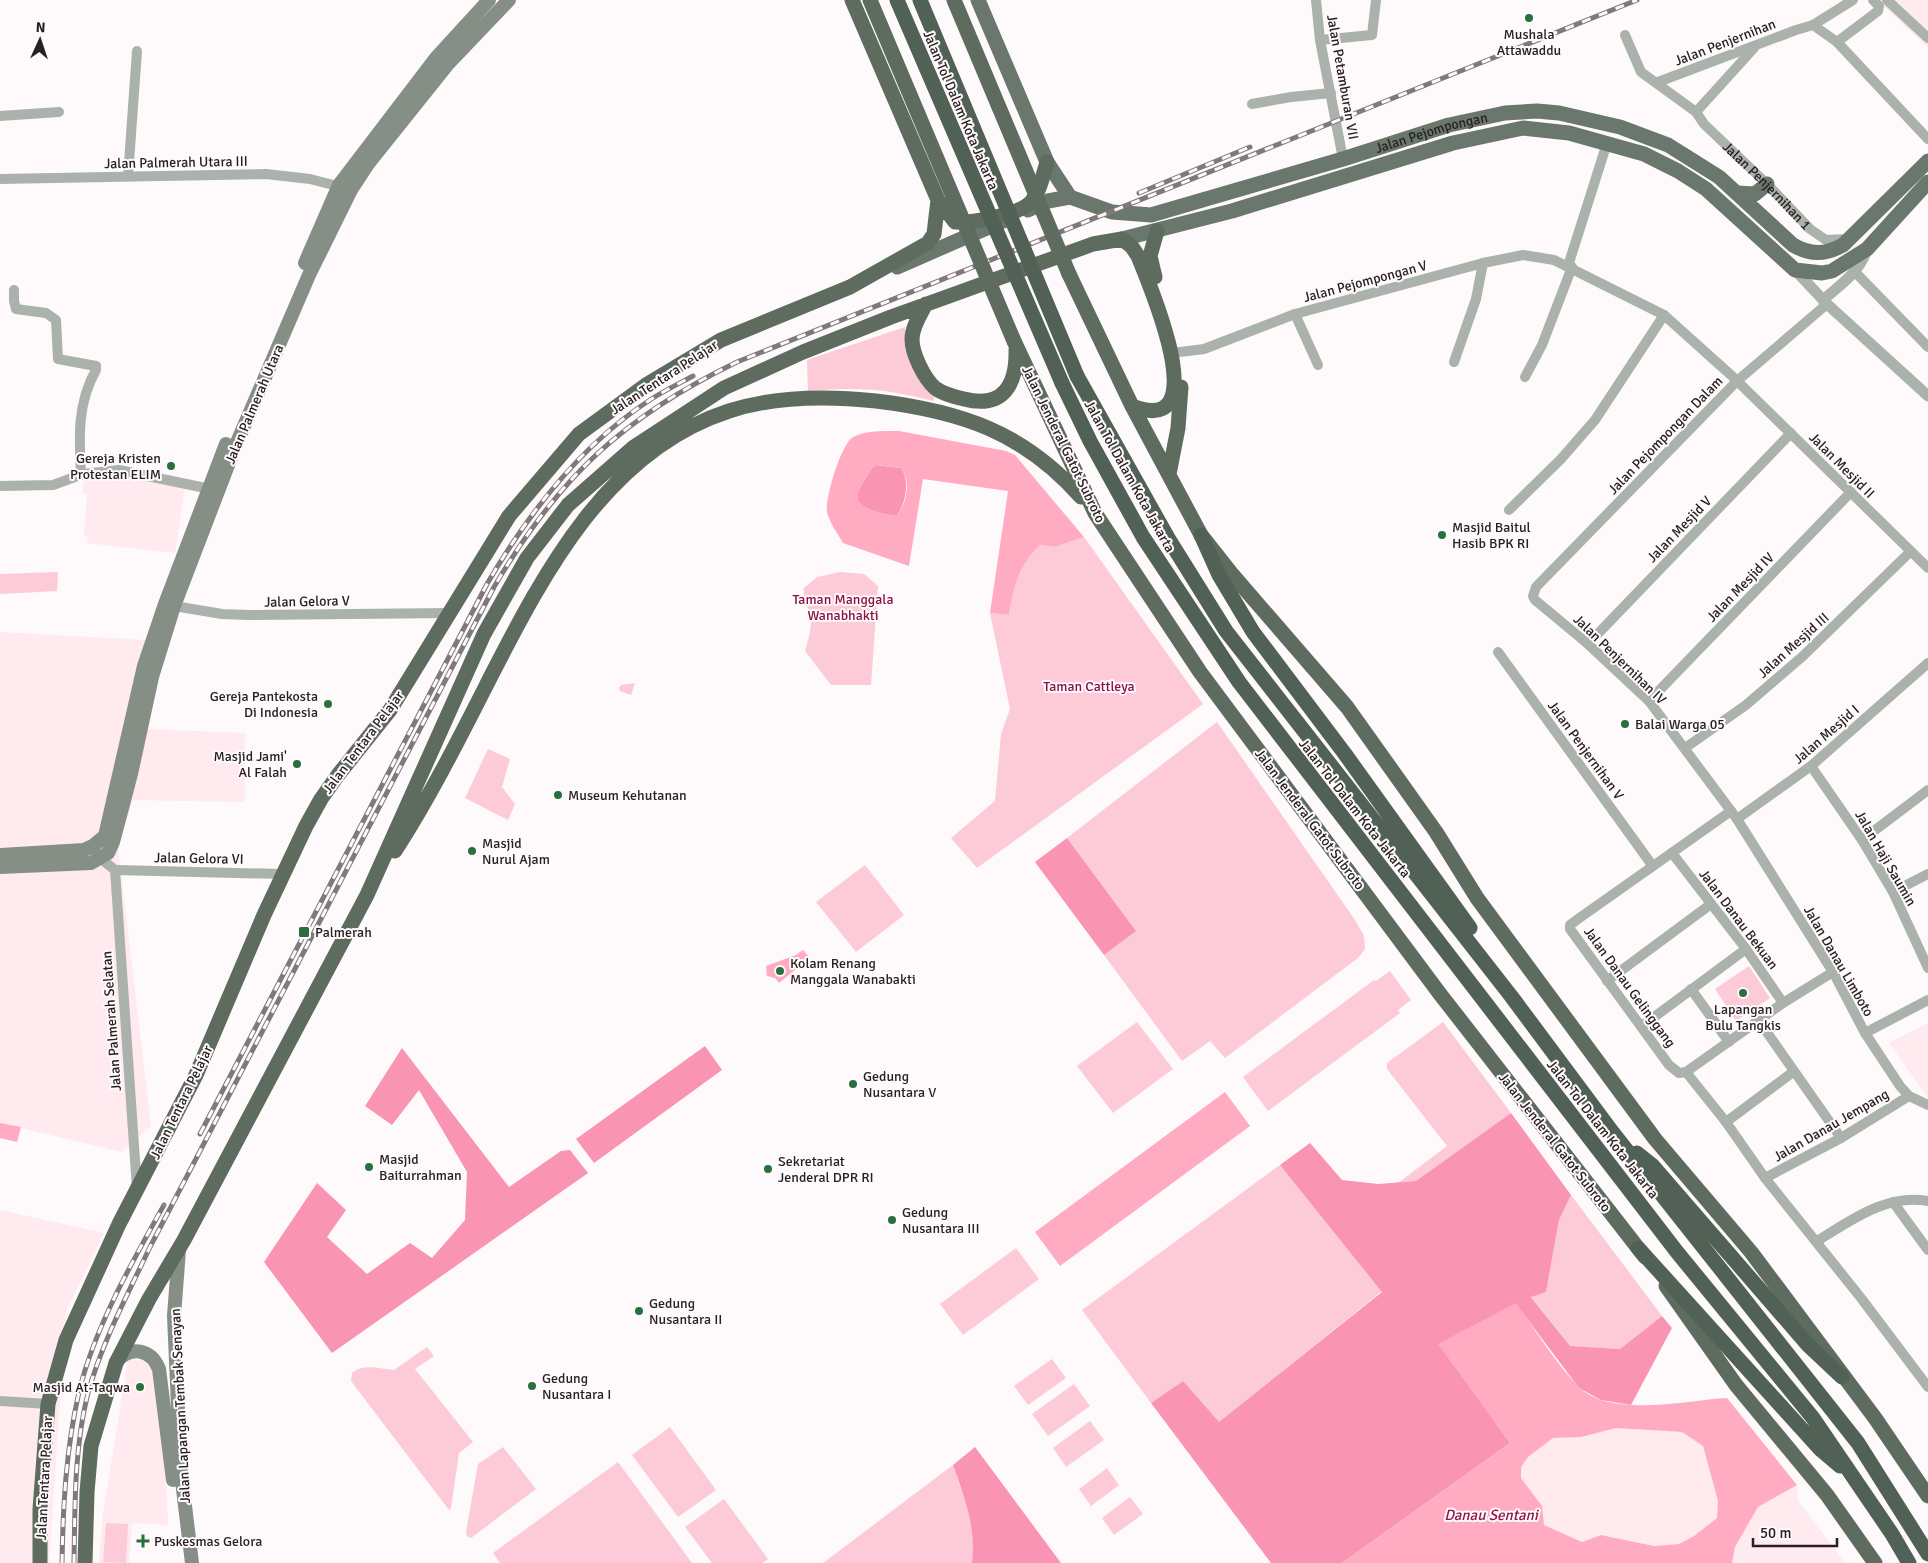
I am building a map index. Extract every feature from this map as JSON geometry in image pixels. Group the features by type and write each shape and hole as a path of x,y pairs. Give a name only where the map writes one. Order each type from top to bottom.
{"highway":[{"path":"852,0 938,200 945,212 955,222 973,223 998,217 1030,204 1040,187 1047,162"},
{"name":"Jalan Jenderal Gatot Subroto","path":"870,0 1015,342 1095,513 1200,672 1440,994 1638,1248 1736,1385 1827,1494 1875,1563"},
{"name":"Jalan Tol Dalam Kota Jakarta","path":"897,0 1062,382 1090,441 1144,538 1239,682 1677,1252 1813,1418 1856,1480 1909,1563"},
{"name":"Jalan Tol Dalam Kota Jakarta","path":"920,0 1077,376 1168,538 1226,631 1511,996 1613,1133 1858,1443 1928,1554"},
{"path":"954,0 1069,274 1132,406 1201,534 1220,575 1253,632 1345,754 1469,926 1511,996"},
{"path":"850,287 928,243 934,234 938,200"},
{"path":"1157,232 1150,256 1151,266 1175,353 1180,413 1169,474"},
{"path":"85,1563 87,1492 91,1446 116,1363 149,1299 179,1250 368,894 484,634 528,558 568,505 634,447 724,388 802,352 926,304 1093,244 1122,239 1132,246 1138,256 1175,353 1172,399 1166,406 1158,410 1146,412 1132,406"},
{"name":"Jalan Tentara Pelajar","path":"40,1563 40,1509 48,1404 66,1340 137,1190 196,1075 282,874 320,799 390,710 509,516 579,434 646,385 722,340 850,287"},
{"path":"926,304 914,329 912,340 915,352 925,375 935,388 951,396 984,403 995,400 1013,380 1016,362 1015,342"},
{"path":"368,894 424,807 523,613 549,570 586,518 639,462 676,436 709,418 746,406 805,399 879,402 920,408 970,420 1006,435 1050,465 1095,513"},
{"path":"634,447 639,462"},
{"path":"1201,534 1230,573 1347,706 1436,832 1477,898 1655,1139 1751,1252 1842,1377 1875,1418 1928,1496"},
{"path":"1613,1133 1652,1164 1808,1345 1842,1377"},
{"path":"1638,1248 1820,1449 1856,1480"}],"main road":[{"name":"Jalan Palmerah Utara","path":"0,855 84,850 94,846 105,836 126,773 169,605 244,414 345,187 400,113 436,58 489,0"},
{"name":"Jalan Palmerah Utara","path":"400,113 508,0"},
{"path":"978,0 1047,162 1070,197"},
{"name":"Jalan Pejompongan","path":"1070,197 1112,212 1151,215 1343,159 1449,125 1519,111 1559,113 1620,127 1668,145 1719,176 1784,238 1803,251"},
{"name":"Jalan Pejompongan","path":"1122,239 1157,232 1453,143 1523,128 1570,133 1607,143 1644,154 1678,171 1706,189 1794,270"},
{"name":"Jalan Penjernihan 1","path":"1803,251 1825,253 1842,245 1926,167"},
{"path":"1794,270 1813,273 1832,271 1867,249 1928,182"},
{"path":"1737,193 1754,194 1767,184"},
{"name":"Jalan Tentara Pelajar","path":"850,287 1048,201 1070,197"},
{"name":"Jalan Palmerah Utara","path":"100,858 108,853 113,842 126,773"},
{"path":"0,867 90,863 100,858"},
{"name":"Jalan Lapangan Tembak Senayan","path":"179,1250 174,1316 181,1473 192,1563"},
{"name":"Jalan Lapangan Tembak Senayan","path":"116,1363 123,1354 131,1351 140,1351 155,1360 159,1369 184,1563"}],"street":[{"name":"Jalan Petamburan VII","path":"1316,0 1320,40 1343,159"},
{"path":"1320,40 1372,35 1376,0"},
{"name":"Jalan Penjernihan","path":"1658,82 1814,26 1853,0"},
{"path":"1837,42 1878,11 1879,6 1873,0"},
{"path":"1887,0 1928,38"},
{"path":"1814,26 1837,42 1928,139"},
{"path":"1625,35 1641,72 1658,82"},
{"path":"1696,112 1757,46"},
{"path":"128,176 137,51"},
{"name":"Jalan Penjernihan 1","path":"1658,82 1696,112 1704,124 1818,236 1826,240 1849,239"},
{"path":"1252,104 1291,97 1331,93"},
{"path":"0,116 59,112"},
{"path":"1525,377 1546,336 1570,266 1607,143"},
{"name":"Jalan Palmerah Utara III","path":"0,178 266,174 345,187"},
{"path":"1825,302 1864,260 1867,249"},
{"name":"Jalan Pejompongan V","path":"1175,353 1218,344 1295,314 1483,263 1523,255 1554,260 1570,266 1664,315"},
{"path":"1454,362 1476,299 1483,263"},
{"name":"Jalan Pejompongan","path":"1794,270 1825,302 1928,396"},
{"path":"1854,272 1928,347"},
{"path":"14,290 16,309 46,312 56,320 58,359 96,366 83,400 79,420 81,475"},
{"name":"Jalan Pejompongan Dalam","path":"1533,596 1536,587 1737,381 1825,302"},
{"path":"1295,314 1318,365"},
{"path":"1509,510 1561,459 1595,420 1664,315"},
{"name":"Jalan Mesjid II","path":"1664,315 1737,381 1928,568"},
{"name":"Jalan Mesjid V","path":"1588,644 1791,433"},
{"path":"0,486 53,485 81,475 119,470 214,490"},
{"name":"Jalan Mesjid IV","path":"1649,701 1851,492"},
{"name":"Jalan Mesjid III","path":"1685,748 1746,705 1803,656 1910,552"},
{"name":"Jalan Penjernihan IV","path":"1533,596 1535,600 1588,644 1649,701 1734,815"},
{"name":"Jalan Gelora V","path":"169,605 248,615 451,613"},
{"name":"Jalan Penjernihan V","path":"1498,652 1652,865"},
{"name":"Jalan Mesjid I","path":"1734,815 1811,766 1928,664"},
{"name":"Jalan Haji Saumin","path":"1811,766 1862,840 1893,892 1928,968"},
{"path":"1862,840 1928,790"},
{"name":"Jalan Danau Gelinggang","path":"1686,1072 1675,1072 1607,981 1570,929 1570,925 1652,865 1734,815"},
{"name":"Jalan Danau Limboto","path":"1734,815 1832,972 1864,1033 1900,1086 1909,1096 1928,1105"},
{"name":"Jalan Danau Bekuan","path":"1672,853 1746,949 1783,1003"},
{"path":"100,858 115,870"},
{"name":"Jalan Gelora VI","path":"115,870 282,874"},
{"name":"Jalan Palmerah Selatan","path":"115,870 137,1190"},
{"path":"1893,892 1928,874"},
{"path":"1607,981 1710,904"},
{"path":"1642,1026 1746,949"},
{"path":"1832,972 1783,1003 1686,1072 1726,1122 1765,1178 1928,1386"},
{"path":"1691,989 1729,1042"},
{"path":"1864,1033 1928,1000"},
{"path":"1759,1021 1841,1138"},
{"path":"1726,1122 1793,1072"},
{"name":"Jalan Danau Jempang","path":"1765,1178 1841,1138 1909,1096"},
{"path":"1817,1242 1858,1216 1893,1202 1913,1199 1928,1201"},
{"path":"1893,1202 1928,1250"},
{"path":"0,1401 48,1404"}],"shaded area":[{"path":"1877,0 1928,0 1928,48"},
{"path":"876,465 901,468 904,473 906,485 905,498 897,515 869,509 860,504 858,500 860,487"},
{"path":"83,475 141,477 185,487 175,553 87,543 88,537 84,536 87,494 83,494"},
{"path":"0,632 164,641 147,729 245,733 245,802 133,800 118,847 151,1126 122,1152 0,1123"},
{"path":"1067,838 1136,931 1104,955 1035,862"},
{"path":"1928,1023 1928,1098 1889,1043"},
{"path":"705,1046 722,1070 594,1163 576,1139"},
{"path":"402,1048 509,1187 561,1151 570,1150 588,1173 332,1353 264,1262 317,1183 346,1210 327,1237 367,1274 410,1243 432,1258 465,1220 467,1172 419,1090 392,1125 365,1106"},
{"path":"1511,1113 1571,1195 1559,1220 1546,1292 1531,1297 1570,1346 1620,1349 1662,1316 1672,1328 1631,1405 1601,1400 1579,1388 1516,1304 1439,1344 1510,1443 1342,1563 1271,1563 1151,1403 1183,1381 1219,1422 1382,1292 1280,1165 1310,1143 1342,1180 1378,1184 1416,1181"},
{"path":"0,1210 104,1233 66,1312 49,1563 0,1563"},
{"path":"128,1359 161,1360 168,1525 132,1523 129,1563 99,1563 103,1513"},
{"path":"1616,1428 1682,1432 1703,1446 1718,1501 1717,1518 1694,1536 1679,1544 1654,1546 1601,1535 1582,1542 1544,1525 1542,1506 1521,1478 1521,1467 1528,1457 1553,1438 1581,1437"},
{"path":"975,1447 1061,1563 972,1563 971,1525 953,1465"},
{"path":"1797,1485 1798,1501 1845,1563 1732,1563 1735,1547 1758,1507"}],"green space":[{"path":"905,327 906,348 935,396 933,401 885,391 842,389 808,391 807,360"},
{"name":"Taman Cattleya","path":"1084,537 1203,704 977,868 951,838 995,801 1001,734 1010,709 990,613 1009,615 1018,577 1027,561 1040,545 1055,547"},
{"path":"58,572 57,591 0,594 0,574"},
{"name":"Taman Manggala Wanabhakti","path":"840,572 864,574 878,586 871,685 831,685 805,651 811,624 804,588 817,577"},
{"path":"635,683 631,695 620,691 621,685"},
{"path":"1217,722 1355,920 1364,936 1365,949 1358,958 1225,1058 1210,1041 1182,1061 1104,955 1136,931 1067,838"},
{"path":"488,749 510,759 502,787 515,804 508,820 465,798"},
{"path":"865,865 904,915 856,952 816,902"},
{"name":"Lapangan Bulu Tangkis","path":"1749,966 1770,998 1736,1021 1715,989"},
{"path":"1390,971 1411,1000 1398,1010 1400,1013 1268,1111 1243,1077 1374,980 1376,981"},
{"path":"1137,1022 1173,1069 1113,1113 1077,1066"},
{"path":"1443,1022 1511,1113 1416,1181 1398,1183 1447,1146 1387,1069 1387,1063"},
{"path":"1280,1165 1382,1291 1218,1423 1183,1381 1151,1403 1082,1310"},
{"path":"1571,1195 1662,1316 1620,1349 1570,1346 1531,1296 1546,1292 1559,1220"},
{"path":"1016,1248 1039,1279 963,1335 940,1304"},
{"path":"427,1347 434,1356 415,1369 473,1442 459,1453 451,1508 449,1510 351,1381 352,1373 357,1370 372,1367 394,1370"},
{"path":"1052,1359 1066,1378 1028,1405 1014,1386"},
{"path":"1074,1384 1090,1406 1048,1436 1032,1414"},
{"path":"1090,1421 1104,1440 1066,1467 1053,1448"},
{"path":"670,1427 716,1490 678,1517 632,1455"},
{"path":"503,1447 536,1489 471,1538 467,1536 466,1532 478,1464"},
{"path":"618,1462 692,1563 500,1563 493,1553"},
{"path":"953,1465 971,1525 972,1563 823,1563"},
{"path":"1107,1468 1119,1485 1091,1506 1079,1489"},
{"path":"1130,1497 1143,1514 1114,1535 1102,1518"},
{"path":"724,1499 768,1559 762,1563 712,1563 685,1527"},
{"path":"106,1523 128,1524 126,1563 103,1562"}],"water":[{"path":"899,431 1006,451 1015,455 1084,537 1055,547 1040,545 1027,561 1018,577 1009,615 990,613 1008,491 923,479 909,566 843,543 828,516 827,505 831,484 839,460 848,442 853,437 864,433","holes":["876,465 901,468 907,485 903,505 897,515 875,512 860,503 858,499 860,490 869,472"]},
{"name":"Kolam Renang Manggala Wanabakti","path":"803,950 810,958 779,983 775,978 767,976 766,966 796,955"},
{"path":"1225,1092 1250,1126 1060,1266 1035,1232"},
{"path":"0,1123 21,1127 17,1142 0,1138"},
{"name":"Danau Sentani","path":"1516,1303 1561,1367 1578,1386 1592,1396 1609,1402 1628,1405 1671,1404 1727,1398 1797,1485 1758,1507 1735,1547 1732,1563 1342,1563 1510,1443 1438,1344","holes":["1616,1428 1682,1432 1703,1446 1718,1501 1717,1518 1694,1536 1679,1544 1654,1546 1601,1535 1582,1542 1544,1525 1542,1506 1521,1478 1521,1467 1528,1457 1553,1438 1581,1437"]}],"railway":[{"path":"74,1563 76,1478 83,1414 100,1355 124,1300 494,587 518,548 569,482 597,454 660,405 696,383 737,362 1637,0"},
{"path":"1139,193 1250,147"},
{"path":"200,1134 487,584 503,557 539,505 580,458 603,436 653,398 693,376"},
{"path":"62,1563 64,1498 68,1456 79,1392 94,1344 104,1320 139,1249 164,1205"}],"place":[{"name":"Mushala Attawaddu","path":"1529,18"},
{"name":"Gereja Kristen Protestan ELIM","path":"171,466"},
{"name":"Masjid Baitul Hasib BPK RI","path":"1442,535"},
{"name":"Gereja Pantekosta Di Indonesia","path":"328,704"},
{"name":"Balai Warga 05","path":"1625,724"},
{"name":"Masjid Jami' Al Falah","path":"297,764"},
{"name":"Museum Kehutanan","path":"558,795"},
{"name":"Masjid Nurul Ajam","path":"472,851"},
{"name":"Palmerah","path":"304,932"},
{"name":"Kolam Renang Manggala Wanabakti","path":"780,971"},
{"name":"Lapangan Bulu Tangkis","path":"1743,993"},
{"name":"Gedung Nusantara V","path":"853,1084"},
{"name":"Masjid Baiturrahman","path":"369,1167"},
{"name":"Sekretariat Jenderal DPR RI","path":"768,1169"},
{"name":"Gedung Nusantara III","path":"892,1220"},
{"name":"Gedung Nusantara II","path":"639,1311"},
{"name":"Gedung Nusantara I","path":"532,1386"},
{"name":"Masjid At-Taqwa","path":"140,1387"},
{"name":"Puskesmas Gelora","path":"143,1541"}]}
